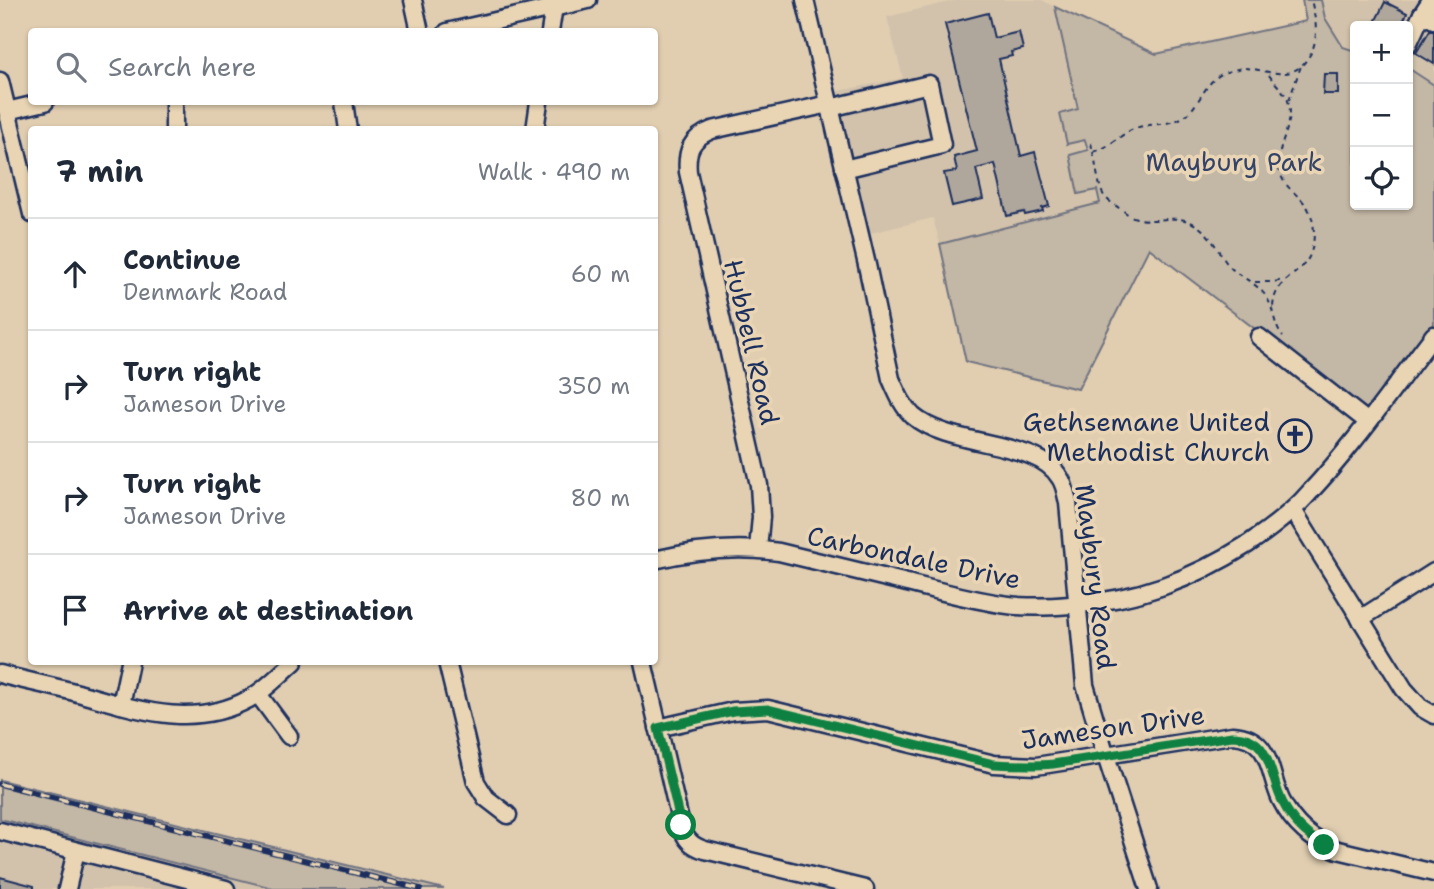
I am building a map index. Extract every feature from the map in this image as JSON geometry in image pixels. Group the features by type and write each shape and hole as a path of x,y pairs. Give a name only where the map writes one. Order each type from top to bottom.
{"street":[{"path":"413,0 419,28"},
{"path":"462,28 554,4 588,0"},
{"name":"Maybury Road","path":"805,0 891,379 897,393 912,415 937,430 1025,453 1046,462 1062,480 1068,503 1085,685 1149,889"},
{"path":"551,28 554,4"},
{"path":"1413,36 1429,11"},
{"path":"0,81 28,197"},
{"path":"829,106 929,84 942,145 844,169"},
{"path":"7,110 31,105"},
{"path":"174,105 174,126"},
{"path":"344,105 347,126"},
{"path":"536,126 539,105"},
{"name":"Hubbell Road","path":"758,549 761,517 759,485 687,159 691,147 700,136 712,130 829,106"},
{"name":"Carbondale Drive","path":"658,558 701,550 758,549 949,593 1028,607 1077,605 1138,595 1180,581 1220,561 1257,538 1293,510 1368,422 1434,335"},
{"path":"1259,337 1368,422"},
{"path":"1293,510 1404,689 1420,707 1434,715"},
{"path":"1360,619 1434,572"},
{"path":"121,705 129,665"},
{"path":"0,674 162,714 195,715 233,706 258,694 291,665"},
{"path":"448,665 476,782 486,798 509,815"},
{"path":"644,665 681,825 688,841 705,850 865,889"},
{"path":"258,694 289,736"},
{"name":"Jameson Drive","path":"658,728 733,711 768,709 994,764 1036,766 1232,736 1246,737 1264,751 1282,801 1296,823 1314,840 1338,850 1434,873"},
{"path":"0,831 226,889"},
{"path":"67,889 76,851"}],"path":[{"path":"1252,282 1274,282 1299,270 1307,262 1314,241 1311,216 1306,205 1285,183 1279,161 1288,124 1289,102 1302,65 1313,50 1315,41 1316,21 1311,0"},
{"path":"1093,152 1103,149 1138,127 1174,122 1185,116 1200,100 1208,85 1223,73 1242,68 1268,73 1291,71 1302,65"},
{"path":"1268,73 1289,102"},
{"path":"1091,143 1103,194 1108,200 1133,216 1154,220 1180,218 1191,222 1207,234 1228,264 1252,282 1268,299 1276,327 1287,342"},
{"path":"1273,312 1273,299 1285,279"}],"shaded area":[{"path":"957,0 1042,0 1055,7 1100,203 940,244 933,218 867,234 834,92 903,78 887,17"},
{"path":"1321,0 1434,0 1434,85 1413,71 1413,21 1350,21 1350,49 1344,47 1325,18"},
{"path":"0,819 277,889 0,889"}],"green space":[{"name":"Maybury Park","path":"1302,0 1321,0 1325,18 1343,47 1350,49 1350,210 1413,210 1413,71 1434,85 1434,324 1365,413 1149,248 1078,389 966,362 940,244 1100,203 1097,190 1078,194 1070,155 1088,150 1085,140 1067,144 1060,114 1078,109 1055,7 1156,54 1306,21"},
{"path":"0,780 444,889 277,889 0,819"}],"building":[{"path":"1385,2 1407,13 1403,21 1376,21"},
{"path":"988,13 994,38 1019,32 1023,49 1011,52 1012,56 999,59 1021,156 1035,152 1049,206 1042,208 1043,211 1007,216 995,164 976,169 983,199 952,206 944,173 957,171 954,157 977,151 945,24"},
{"path":"1430,30 1434,30 1434,64 1416,53"},
{"path":"1324,74 1338,74 1338,94 1323,94"},
{"path":"0,877 34,886 34,889 0,889"}],"railway":[{"path":"0,784 420,889"}],"place":[{"name":"Gethsemane United Methodist Church","path":"1295,436"}],"route":[{"path":"681,825 658,728 733,711 768,709 994,764 1018,766 1053,764 1232,736 1246,737 1264,751 1277,790 1296,823 1314,840 1324,845"}]}
